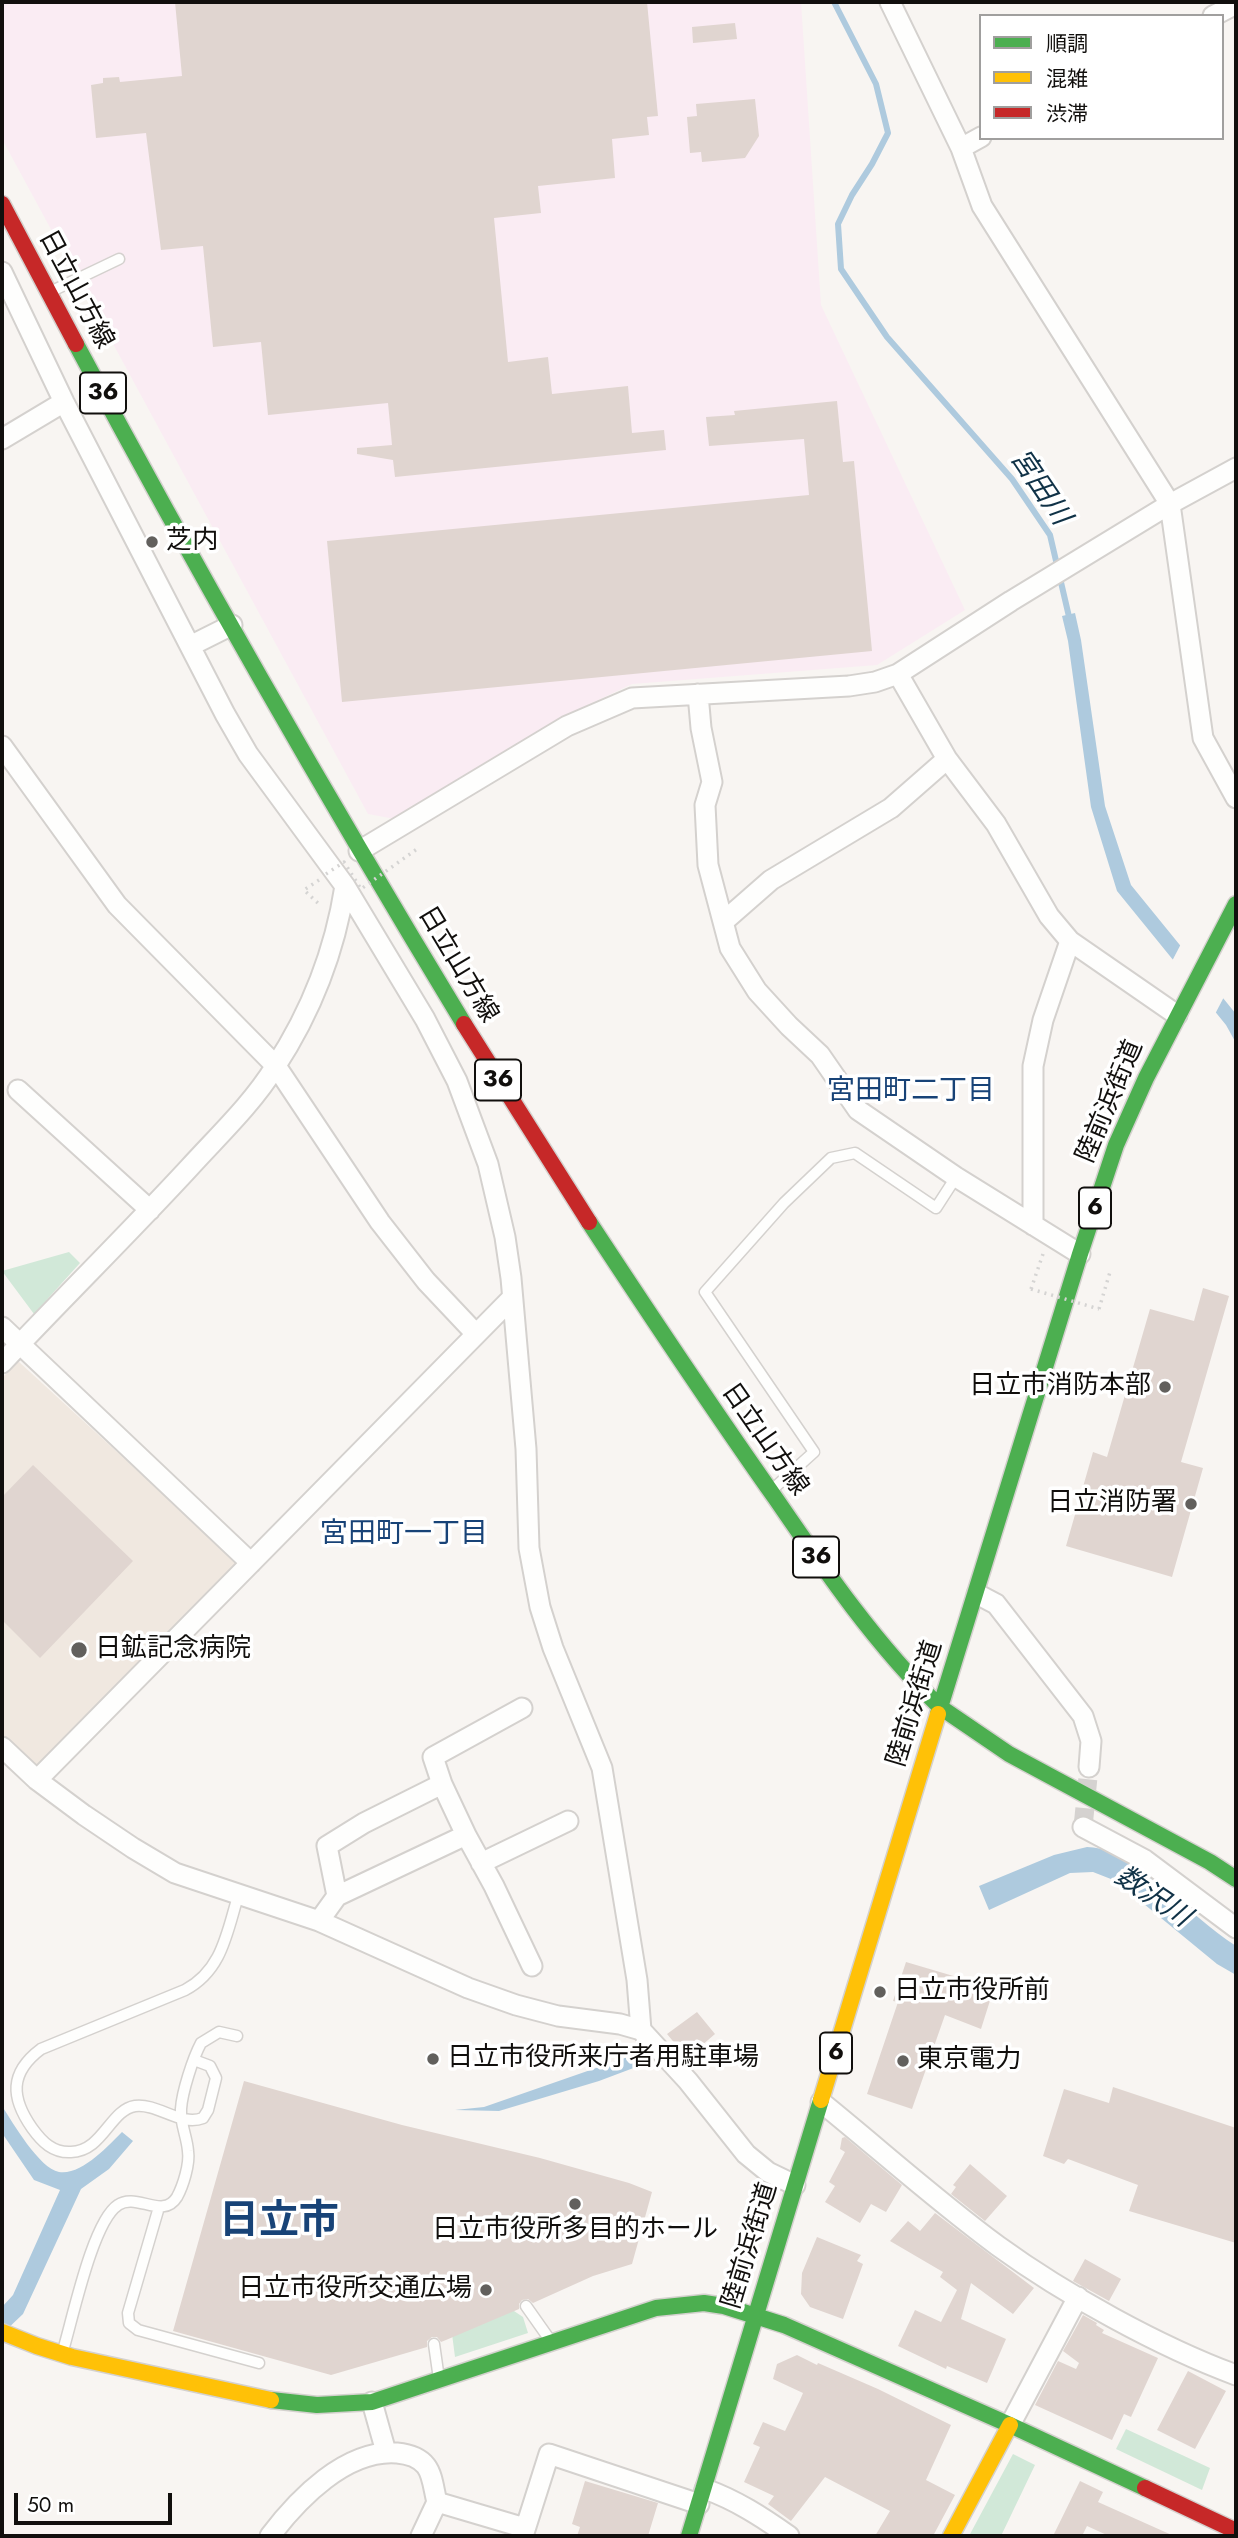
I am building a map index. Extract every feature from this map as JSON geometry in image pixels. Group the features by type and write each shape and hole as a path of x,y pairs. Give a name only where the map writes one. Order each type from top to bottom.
{"main road":[{"name":"日立山方線","path":"2,204 48,292 359,851 560,1180 703,1396 837,1587 893,1660 940,1707 1009,1754 1210,1863 1236,1880"},
{"name":"陸前浜街道","path":"689,2536 940,1707 1116,1145 1181,1009 1236,904"},
{"path":"2,2332 62,2354 273,2400 333,2407 372,2402 624,2318 687,2303 704,2302 784,2325 1010,2425 1236,2531"},
{"path":"951,2536 1010,2425"}],"street":[{"path":"890,2 961,148 982,206 1170,504 1203,738 1236,798"},
{"path":"1217,14 1236,4"},
{"path":"961,148 979,138"},
{"path":"2,271 64,402 248,754 353,887 457,1082 488,1164 505,1237 512,1298 521,1386 532,1574 553,1648 601,1768 637,1980 641,2030"},
{"path":"2,439 64,402"},
{"path":"359,851 567,726 632,698 849,686 875,682 898,674 1170,504 1236,468"},
{"path":"190,646 232,625"},
{"path":"898,674 947,759 996,824 1049,916 1070,940 1181,1009"},
{"path":"698,694 701,728 712,782 705,805 708,866 730,948 757,991 820,1055 858,1110 956,1177 1080,1254"},
{"path":"2,746 117,905 276,1066 380,1222 426,1282 476,1335"},
{"path":"723,922 771,880 891,808 947,759"},
{"path":"2,1363 150,1210 257,1093 276,1066 304,1016 353,887"},
{"path":"1033,1225 1032,1066 1043,1020 1070,940"},
{"path":"18,1090 150,1210"},
{"path":"37,1780 512,1298"},
{"path":"2,1327 251,1563"},
{"path":"976,1594 996,1604 1083,1716 1091,1741 1089,1767"},
{"path":"522,1708 433,1757 442,1784 466,1835 532,1966"},
{"path":"2,1747 37,1780 133,1848 175,1873 239,1892 319,1921 468,1988 516,2005 558,2016 620,2024 641,2030 688,2081 746,2154 768,2172 795,2185"},
{"path":"337,1896 327,1846 364,1823 442,1784"},
{"path":"481,1863 568,1821"},
{"path":"1083,1827 1145,1860 1236,1928"},
{"path":"319,1921 337,1896 466,1835"},
{"path":"821,2102 999,2246 1079,2297 1149,2335 1236,2375"},
{"path":"1010,2425 1079,2297"},
{"path":"372,2402 386,2452"},
{"path":"270,2536 315,2488 339,2470 359,2460 386,2452 411,2454 426,2466 437,2502 421,2536"},
{"path":"437,2502 524,2532 549,2454 702,2496 728,2497 789,2536"}],"lane":[{"path":"48,292 119,259"},
{"path":"770,1491 814,1452 705,1292 784,1203 831,1158 855,1153 936,1208 956,1177"},
{"path":"194,2060 210,2066 215,2075 216,2083 203,2118 192,2120 155,2108 132,2106 95,2143 75,2152 59,2151 43,2142 21,2111 16,2095 18,2078 27,2060 41,2049 185,1990 205,1977 217,1961 239,1892"},
{"path":"62,2354 93,2247 108,2217 118,2204 130,2201 159,2207 169,2205 177,2196 189,2152 181,2106 201,2043 210,2035 219,2032 237,2036"},
{"path":"159,2207 128,2313 129,2323 138,2330 259,2362"},
{"path":"526,2306 552,2342"},
{"path":"434,2344 439,2380"}],"path":[{"path":"326,874 344,862 353,887 417,849"},
{"path":"1043,1254 1031,1289 1099,1309 1110,1272"}],"shaded area":[{"path":"2,2 801,2 821,305 965,610 877,665 632,684 554,721 395,819 368,814 2,139"},
{"name":"日鉱記念病院","path":"18,1361 238,1563 35,1769 2,1736 2,1378"}],"green space":[{"path":"69,1252 80,1263 34,1314 2,1271"},
{"path":"508,2307 523,2317 528,2333 455,2357 452,2334"},
{"path":"1126,2429 1210,2468 1202,2490 1116,2449"},
{"path":"1013,2454 1035,2465 1001,2536 969,2536"}],"water":[{"path":"1075,613 1105,806 1131,885 1236,1014 1236,1043 1226,1025 1117,891 1091,807 1068,641 1062,616"},
{"name":"数沢川","path":"1087,1847 1110,1851 1128,1861 1236,1946 1236,1975 1217,1964 1116,1881 1093,1872 1070,1873 989,1910 979,1886 1054,1855"},
{"path":"645,2051 652,2061 599,2081 499,2111 455,2110 484,2107"},
{"path":"2,2106 35,2154 51,2169 59,2172 85,2165 122,2132 133,2141 109,2169 81,2189 23,2314 2,2334 2,2307 13,2295 60,2190 34,2180 2,2133"}],"pier":[{"path":"1182,942 1225,995 1214,1016 1171,963"}],"building":[{"path":"175,2 647,2 658,116 647,117 649,135 612,139 615,178 538,186 541,213 494,218 508,362 548,357 552,394 628,386 632,433 664,430 666,450 395,477 393,460 357,454 357,448 392,445 388,403 268,415 261,342 213,347 203,246 161,250 146,133 96,138 91,85 103,83 103,78 119,77 120,82 182,76"},
{"path":"735,23 737,39 693,43 692,27"},
{"path":"755,99 759,136 745,158 702,162 701,152 690,153 687,117 697,116 696,104"},
{"path":"837,401 843,462 854,461 872,651 342,702 327,541 809,495 804,439 709,446 706,417 735,415 734,411"},
{"name":"日立市消防本部","path":"1203,1288 1229,1296 1181,1462 1203,1468 1172,1577 1066,1546 1093,1452 1107,1457 1150,1309 1194,1321"},
{"path":"33,1465 133,1561 40,1658 2,1620 2,1497"},
{"name":"東京電力","path":"906,1962 994,1988 981,2029 945,2015 912,2109 867,2094 898,2002 893,2001"},
{"path":"697,2012 715,2034 687,2058 667,2034"},
{"path":"244,2081 402,2125 540,2158 652,2192 632,2264 593,2276 533,2303 528,2299 522,2300 519,2309 441,2342 437,2337 432,2337 427,2341 427,2347 331,2375 173,2331"},
{"path":"1113,2087 1236,2128 1236,2243 1129,2211 1138,2185 1068,2159 1064,2164 1043,2156 1064,2089 1109,2103"},
{"path":"845,2137 902,2185 886,2212 871,2204 860,2223 825,2202 835,2186 829,2182 845,2152 840,2149 842,2138"},
{"path":"970,2164 1007,2196 985,2221 951,2194 956,2187 953,2185"},
{"path":"935,2213 1034,2288 1013,2314 971,2283 961,2319 1006,2339 987,2383 947,2366 946,2369 898,2346 915,2310 941,2322 957,2290 940,2277 943,2272 890,2241 908,2221 920,2231"},
{"path":"817,2237 861,2255 857,2261 863,2264 843,2319 810,2307 801,2294 802,2273"},
{"path":"1085,2259 1121,2279 1109,2301 1073,2281"},
{"path":"1083,2315 1097,2323 1096,2325 1104,2330 1102,2333 1158,2358 1131,2417 1124,2414 1112,2440 1035,2405 1058,2361 1076,2369 1079,2363 1063,2351"},
{"path":"797,2355 878,2389 951,2425 926,2480 955,2495 933,2536 875,2536 890,2511 825,2477 791,2521 768,2504 774,2496 744,2482 760,2447 753,2444 763,2422 785,2431 803,2393 773,2379 777,2364"},
{"path":"1188,2371 1226,2391 1195,2449 1157,2430"},
{"path":"585,2481 658,2503 648,2536 577,2536 580,2527 572,2524"},
{"path":"1080,2481 1103,2492 1098,2502 1174,2536 1109,2536 1087,2526 1082,2536 1053,2536"}],"waterway":[{"name":"宮田川","path":"834,2 876,84 888,133 838,224 841,269 887,337 1012,479 1050,535 1070,621"}],"tunnel":[{"path":"1083,1827 1089,1767"}],"traffic: fast":[{"path":"76,344 266,687 464,1024"},
{"path":"938,1714 1116,1145 1146,1078 1236,904"},
{"path":"589,1222 833,1581 894,1659 940,1707"},
{"path":"940,1707 1009,1754 1210,1862 1236,1879"},
{"path":"689,2536 821,2100"},
{"path":"271,2400 317,2405 372,2402 656,2308 704,2303 724,2306 784,2325 1145,2488"}],"traffic: slow":[{"path":"821,2100 938,1714"},
{"path":"2,2332 72,2357 271,2400"},
{"path":"951,2536 1010,2425"}],"traffic: jam":[{"path":"2,204 76,344"},
{"path":"464,1024 589,1222"},
{"path":"1145,2488 1236,2531"}],"place":[{"name":"芝内","path":"152,542"},
{"name":"日立市消防本部","path":"1165,1387"},
{"name":"日立消防署","path":"1191,1504"},
{"name":"日鉱記念病院","path":"79,1650"},
{"name":"日立市役所前","path":"880,1992"},
{"name":"日立市役所来庁者用駐車場","path":"433,2059"},
{"name":"東京電力","path":"903,2061"},
{"name":"日立市役所多目的ホール","path":"575,2204"},
{"name":"日立市役所交通広場","path":"486,2290"}],"district":[{"name":"宮田町二丁目","path":"911,1092"},
{"name":"宮田町一丁目","path":"404,1535"},
{"name":"日立市","path":"279,2223"}]}
